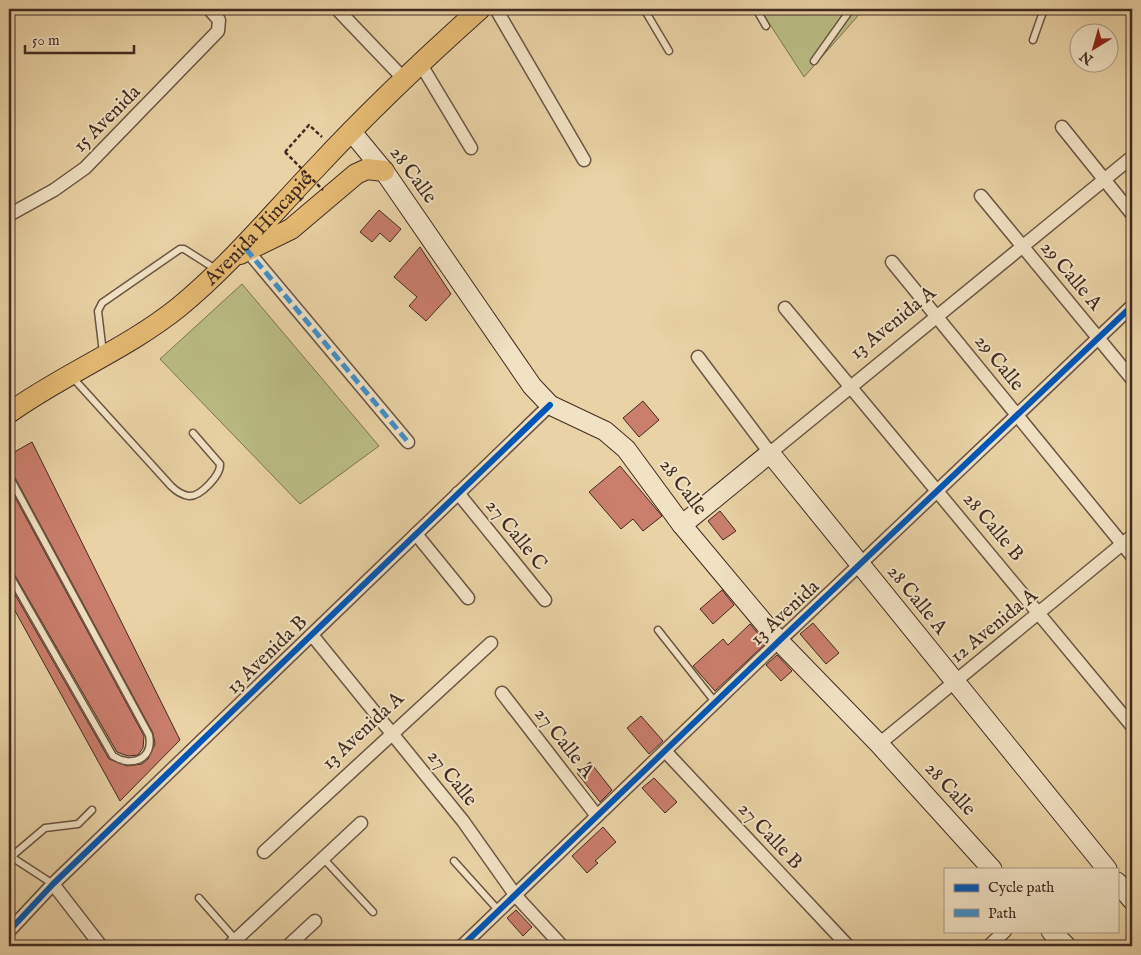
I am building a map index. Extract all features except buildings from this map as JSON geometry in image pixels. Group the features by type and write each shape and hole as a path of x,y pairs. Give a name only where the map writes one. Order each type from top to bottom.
{"main road":[{"name":"Avenida Hincapié","path":"9,413 33,396 104,355 178,308 219,270 403,78 480,9"},
{"name":"28 Calle","path":"351,131 384,171 532,386 550,404 614,437 626,449 682,525 779,641 879,744 991,868"},
{"path":"219,270 246,250 291,229 356,174 367,169 384,171"},
{"name":"13 Avenida A","path":"682,525 770,453"},
{"name":"28 Calle A","path":"770,453 1106,868"},
{"path":"1118,883 1132,900"},
{"path":"1052,932 1066,946"}],"street":[{"name":"15 Avenida","path":"9,214 54,190 85,168 218,31 219,20 209,9"},
{"path":"337,9 403,78"},
{"path":"496,9 584,160"},
{"path":"420,62 471,148"},
{"path":"1062,127 1132,214"},
{"name":"13 Avenida A","path":"770,453 1132,157"},
{"name":"29 Calle A","path":"981,196 1132,379"},
{"path":"246,250 408,442"},
{"name":"29 Calle","path":"892,262 1017,416 1127,540 1132,556"},
{"name":"13 Avenida","path":"462,946 779,641 1132,306"},
{"name":"28 Calle B","path":"785,308 1040,612 1132,726"},
{"name":"28 Calle A","path":"698,357 770,453"},
{"name":"13 Avenida B","path":"9,931 53,884 550,404"},
{"name":"27 Calle C","path":"458,493 545,600"},
{"path":"416,534 468,598"},
{"name":"12 Avenida A","path":"879,744 1127,540"},
{"name":"27 Calle","path":"312,635 463,821 516,896 562,946"},
{"name":"13 Avenida A","path":"264,852 491,643"},
{"name":"27 Calle A","path":"502,693 597,816"},
{"name":"27 Calle B","path":"665,751 848,946"},
{"path":"233,943 361,822"},
{"path":"53,884 102,946"},
{"path":"288,946 314,921"},
{"path":"989,946 1004,932"}],"lane":[{"path":"644,9 668,51"},
{"path":"756,9 766,26"},
{"path":"814,61 851,9"},
{"path":"1033,40 1044,9"},
{"path":"104,355 98,311 102,303 180,249 184,248 219,270"},
{"path":"70,374 171,486 187,496 194,496 218,476 220,470 220,464 193,433"},
{"path":"9,476 149,735 151,744 147,752 133,763 123,762 113,756 9,574"},
{"path":"658,630 716,702"},
{"path":"53,884 10,856 45,828 78,824 92,810"},
{"path":"323,858 373,912"},
{"path":"454,860 500,911"},
{"path":"199,898 233,943"}],"path":[{"path":"309,125 285,152 324,190"}],"green space":[{"path":"760,9 864,9 804,77"},
{"path":"242,284 379,446 300,504 160,359"}],"marked path":[{"path":"246,249 408,442"}],"cycle path":[{"path":"462,946 779,641 1132,306"},
{"path":"9,931 53,884 550,405"}]}
